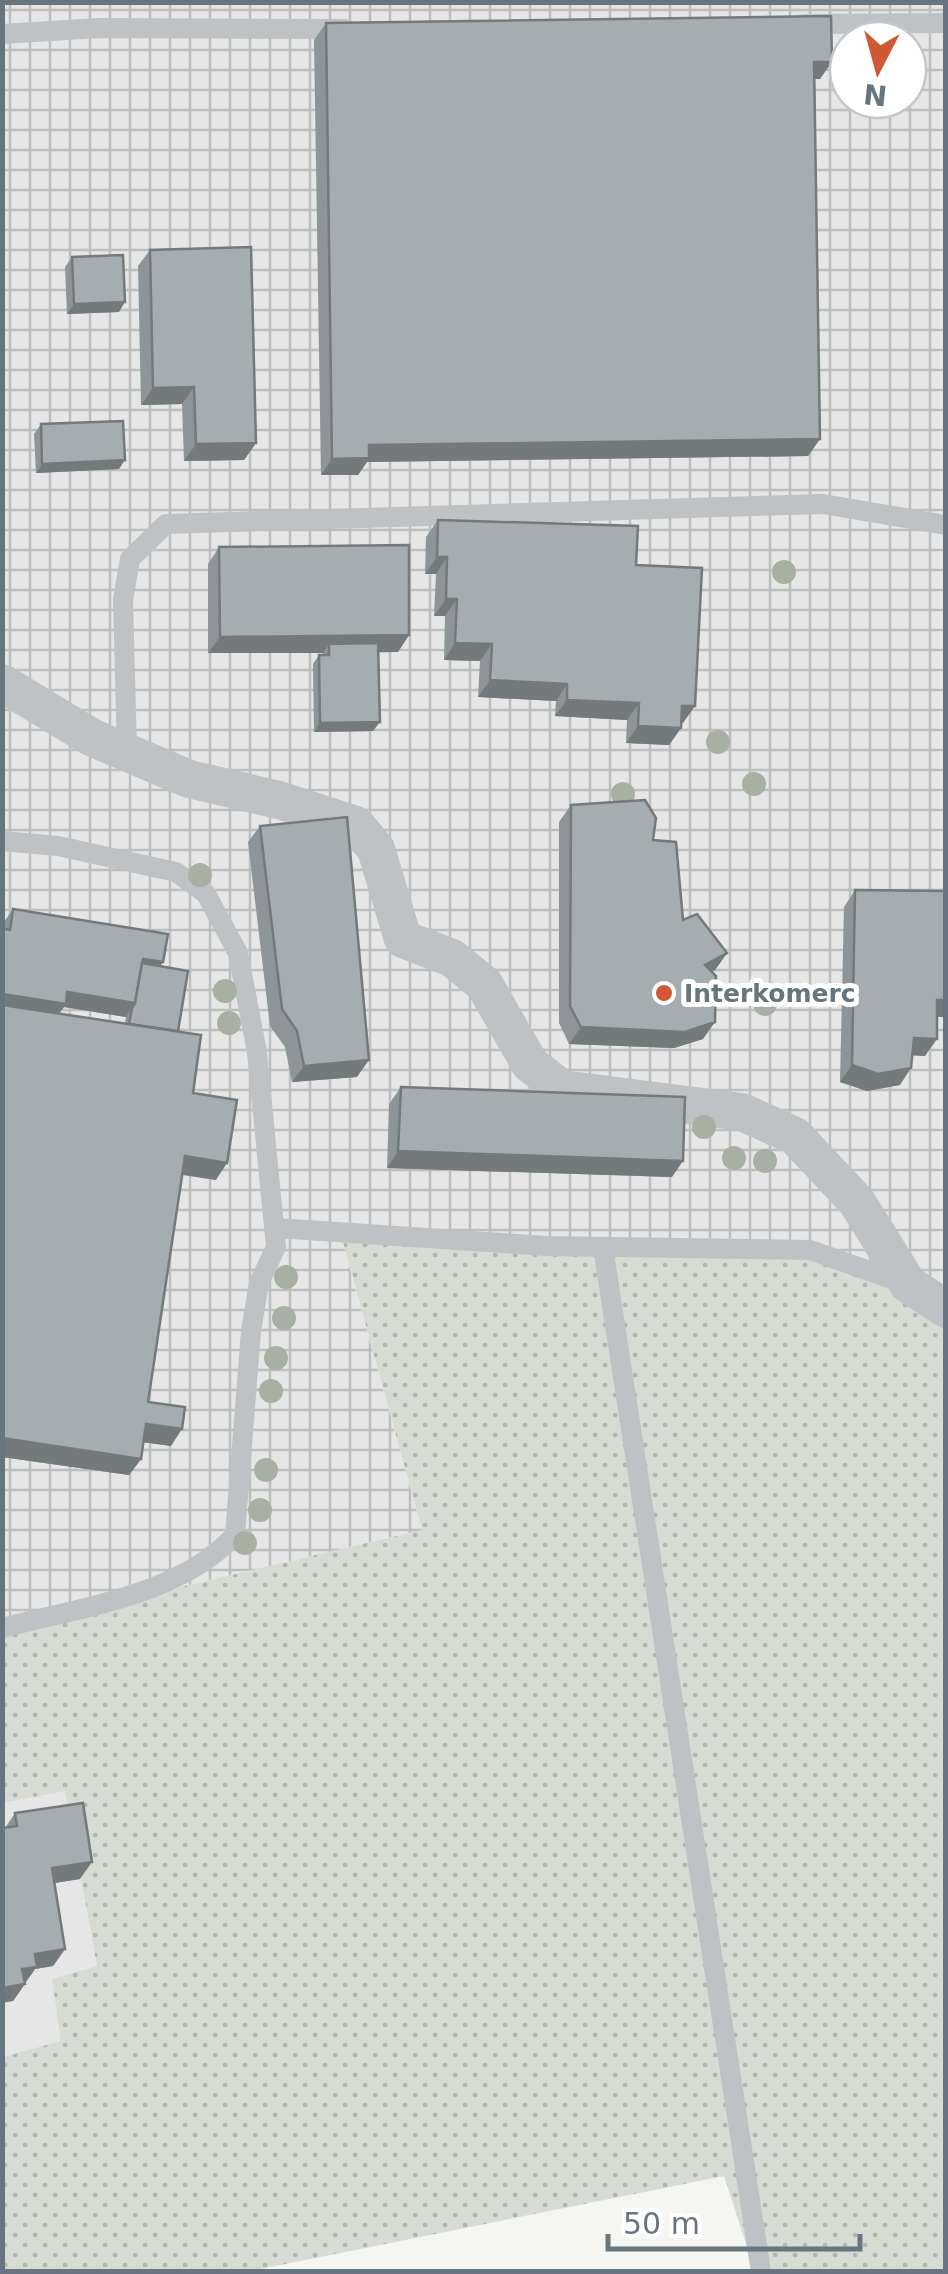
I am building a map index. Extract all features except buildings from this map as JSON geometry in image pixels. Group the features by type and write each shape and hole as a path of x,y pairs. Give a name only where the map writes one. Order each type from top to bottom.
{"street":[{"path":"2,683 91,737 189,779 279,800 356,825 376,849 404,939 452,958 484,984 530,1064 562,1090 742,1112 795,1136 857,1202 908,1284 946,1308"}],"lane":[{"path":"788,24 946,23"},
{"path":"2,34 99,28 376,29"},
{"path":"127,750 123,600 130,559 166,524 823,504 946,526"},
{"path":"2,841 58,846 176,872 206,894 238,953 258,1052 276,1228 276,1247 259,1283 251,1331 235,1535 212,1560 155,1586 2,1628"},
{"path":"276,1228 401,1240 810,1250 908,1284"},
{"path":"603,1246 761,2272"}],"shaded area":[{"path":"2,3 946,3 945,1309 341,1236 422,1530 3,1629"},
{"path":"341,1235 810,1250 945,1309 945,2271 755,2271 724,2176 250,2271 3,2271 3,2057 61,2041 52,1979 97,1966 65,1791 3,1803 2,1629 422,1530"},
{"path":"65,1790 97,1966 62,2041 3,2057 3,1803"}],"place":[{"name":"Interkomerc","path":"664,993"}]}
